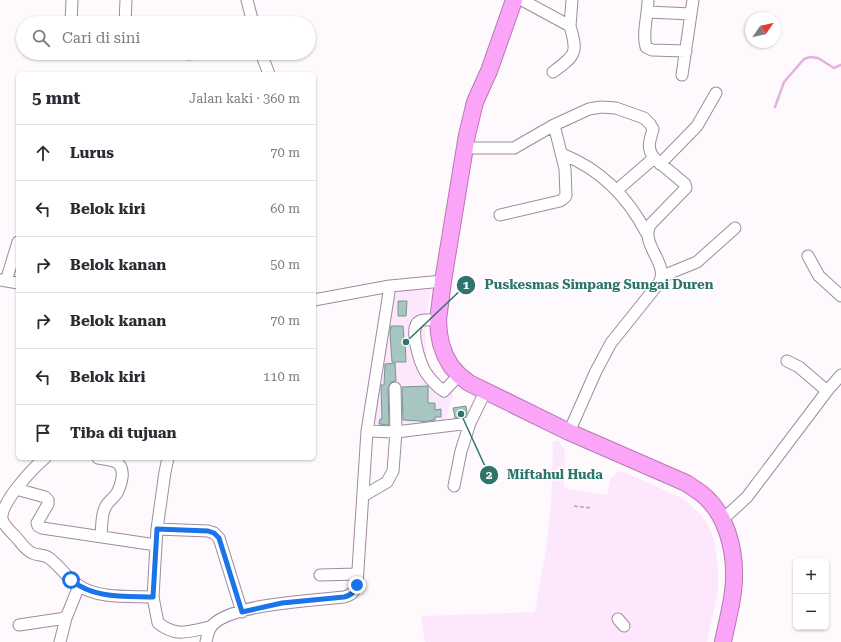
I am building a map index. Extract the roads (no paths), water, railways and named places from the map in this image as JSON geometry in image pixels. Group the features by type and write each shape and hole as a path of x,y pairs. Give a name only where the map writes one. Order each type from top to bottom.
{"highway":[{"path":"514,0 489,71 475,102 464,148 438,320 438,333 441,344 451,366 459,375 485,392 569,432 686,483 702,494 715,508 722,520 730,542 734,578 733,591 723,642"}],"street":[{"path":"71,16 72,0"},
{"path":"125,16 126,0"},
{"path":"247,0 251,16"},
{"path":"522,0 570,26"},
{"path":"553,72 572,57 575,48 570,26 572,0"},
{"path":"648,0 644,42 646,48 652,50 686,51"},
{"path":"682,75 693,0"},
{"path":"648,12 691,14"},
{"path":"264,60 268,72"},
{"path":"617,190 657,161 697,126 716,93"},
{"path":"464,148 514,148 554,125 589,109 601,106 616,108 644,118 653,129 649,147 650,152 657,161 681,180 685,184 686,188 650,225 647,234"},
{"path":"500,215 563,199 566,196 565,169 554,125"},
{"path":"562,154 595,171 617,190 639,219 647,234 662,272 662,278"},
{"path":"569,432 596,371 611,343 662,278 670,273 697,262 735,228"},
{"path":"16,247 3,280 16,283"},
{"path":"808,256 819,276 841,296"},
{"path":"316,300 390,286 443,281"},
{"path":"168,460 156,545 153,597 158,623 168,630 178,633 211,627 232,614 282,603 350,596 357,585 367,431 390,286"},
{"path":"438,320 420,321 416,325 414,332 419,359 427,374 438,388 444,391 459,375"},
{"path":"787,361 799,367 827,391"},
{"path":"722,520 747,497 827,391 841,375"},
{"path":"363,496 386,482 393,471 396,432 395,388"},
{"path":"454,486 461,451 470,423 485,392"},
{"path":"367,431 396,432 470,423"},
{"path":"43,460 16,489 4,508 1,520 5,525 27,550 32,554 41,554 48,557 79,586 105,595 153,597"},
{"path":"101,536 104,510 106,505 116,493 121,482 123,472 121,467 116,462 107,460"},
{"path":"16,489 46,498 48,500 48,504 37,523 38,526 42,528 156,545"},
{"path":"157,529 208,531 214,533 219,538 242,612"},
{"path":"320,575 357,574"},
{"path":"60,642 66,618 79,586"},
{"path":"19,625 66,618"},
{"path":"206,642 211,627"}],"waterway":[{"path":"775,107 784,82 804,59 810,57 818,58 834,68 841,65"}],"place":[{"name":"Puskesmas Simpang Sungai Duren","path":"406,342"},
{"name":"Miftahul Huda","path":"461,414"}]}
